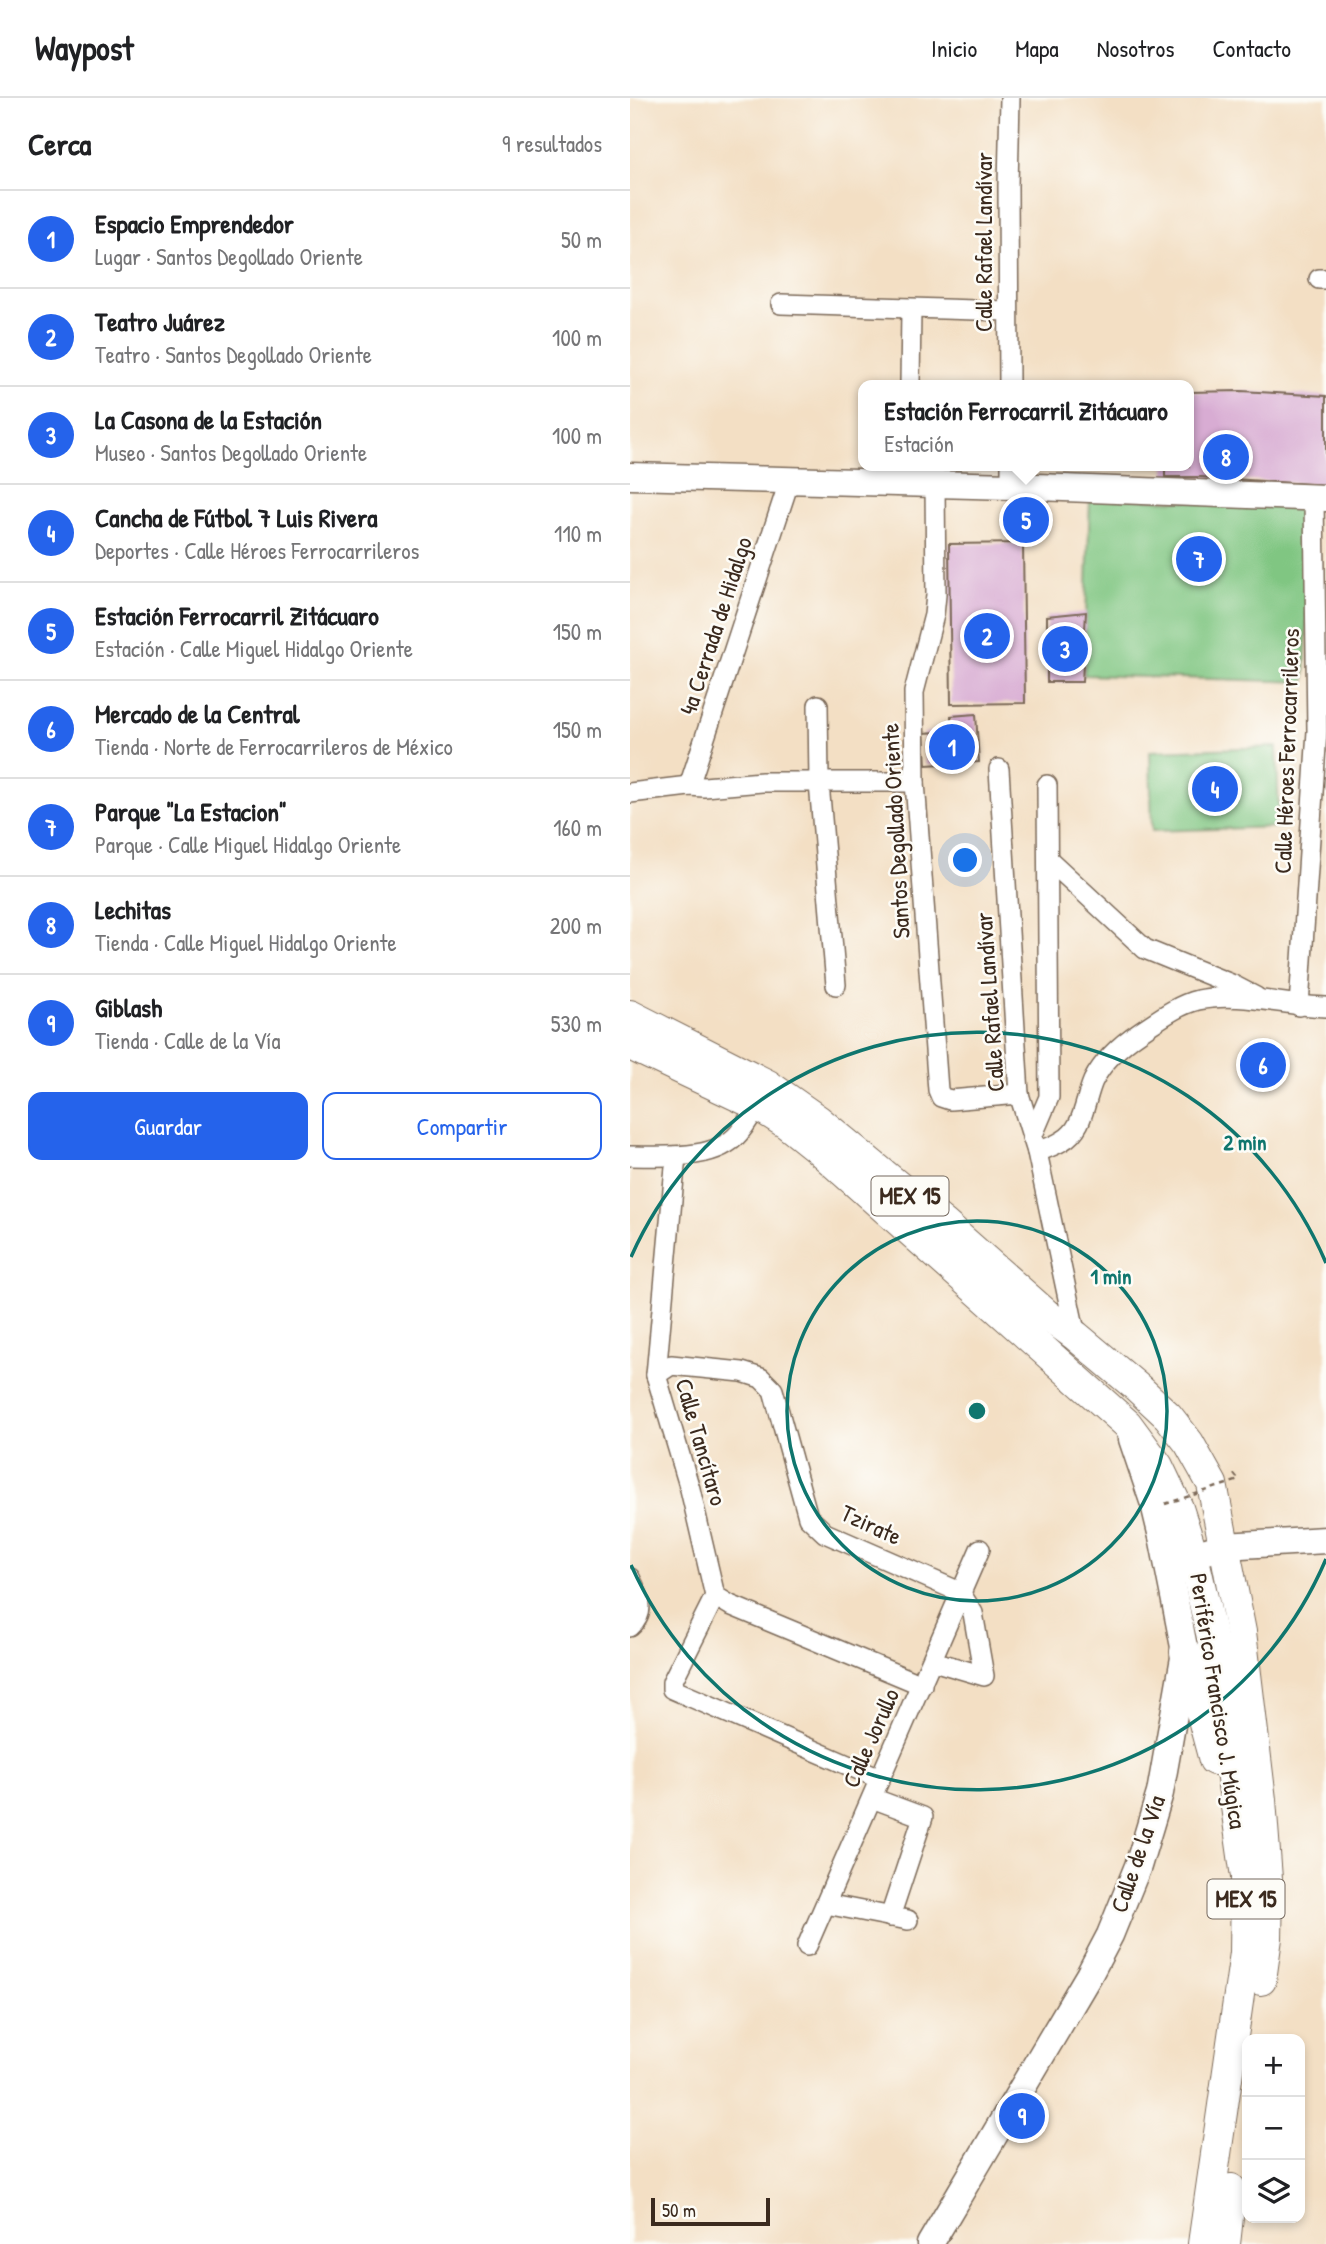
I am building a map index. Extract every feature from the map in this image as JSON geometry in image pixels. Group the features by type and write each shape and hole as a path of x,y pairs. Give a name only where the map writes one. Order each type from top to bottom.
{"main road":[{"name":"Periférico Francisco J. Múgica","path":"630,1015 763,1095 835,1134 943,1223 1046,1314 1138,1388 1168,1416 1195,1453 1212,1484 1241,1632 1261,1800 1268,1892 1267,1938 1253,2034"},
{"name":"Periférico Francisco J. Múgica","path":"630,1045 763,1095 787,1124 1121,1417 1158,1466 1178,1508 1193,1555 1212,1637 1246,1877 1245,1953 1203,2244"},
{"path":"1121,1417 1138,1388"},
{"path":"1185,1652 1213,1758 1236,1800"},
{"path":"1225,2244 1244,2097"}],"street":[{"name":"Calle Rafael Landívar","path":"1009,380 1007,311 1010,98"},
{"path":"781,304 1007,311"},
{"path":"910,380 911,309"},
{"path":"630,476 935,485 1011,476 1320,498"},
{"name":"4a Cerrada de Hidalgo","path":"689,786 789,482"},
{"name":"Santos Degollado Oriente","path":"935,485 934,615 914,692 915,782 938,1090 942,1097 950,1100 1019,1094"},
{"name":"Calle Héroes Ferrocarrileros","path":"1299,1006 1322,731 1320,498"},
{"path":"818,705 819,783 835,985"},
{"name":"Calle Rafael Landívar","path":"999,769 1019,1094 1035,1144 1076,1336"},
{"path":"630,793 762,782 915,782"},
{"path":"1047,785 1049,1097 1035,1144 1063,1141 1072,1133 1079,1123 1094,1080 1110,1057 1133,1037 1172,1011 1197,1000 1228,998 1326,1007"},
{"path":"1048,859 1145,950 1264,1000"},
{"path":"630,1156 676,1156 720,1149 739,1134 763,1095"},
{"name":"Calle Tancítaro","path":"676,1156 656,1375 690,1489 715,1596"},
{"name":"Tzirate","path":"656,1375 671,1364 724,1369 761,1378 773,1390 808,1517 825,1533 960,1592"},
{"name":"Calle de la Vía","path":"930,2244 1110,1935 1138,1866 1160,1793 1185,1652 1160,1529 1121,1417"},
{"path":"1193,1555 1224,1546 1326,1540"},
{"name":"Calle Jorullo","path":"807,1946 933,1661 979,1549"},
{"path":"630,1578 639,1594 641,1611 630,1626"},
{"path":"933,1661 984,1676 973,1613 960,1592"},
{"path":"880,1779 672,1689 672,1682 715,1596 730,1605 922,1685"},
{"path":"826,1904 899,1918 923,1817 872,1798"}],"path":[{"path":"1165,1504 1239,1480"}],"green space":[{"path":"1090,498 1311,505 1305,682 1084,675"},
{"path":"1277,747 1279,827 1152,831 1150,751"}],"building":[{"path":"1241,391 1326,396 1326,485 1165,477 1165,471 1194,471 1194,392"},
{"path":"1023,543 1025,703 951,704 949,544"},
{"path":"1086,612 1082,682 1047,682 1047,616"},
{"path":"976,714 979,762 926,765 924,733 952,731 951,716"}],"place":[{"name":"Lechitas","path":"1226,457"},
{"name":"Estación Ferrocarril Zitácuaro","path":"1026,520"},
{"name":"Parque \"La Estacion\"","path":"1199,559"},
{"name":"Teatro Juárez","path":"987,636"},
{"name":"La Casona de la Estación","path":"1065,649"},
{"name":"Espacio Emprendedor","path":"952,747"},
{"name":"Cancha de Fútbol 7 Luis Rivera","path":"1215,789"},
{"name":"Mercado de la Central","path":"1263,1065"},
{"name":"Giblash","path":"1022,2116"}]}
